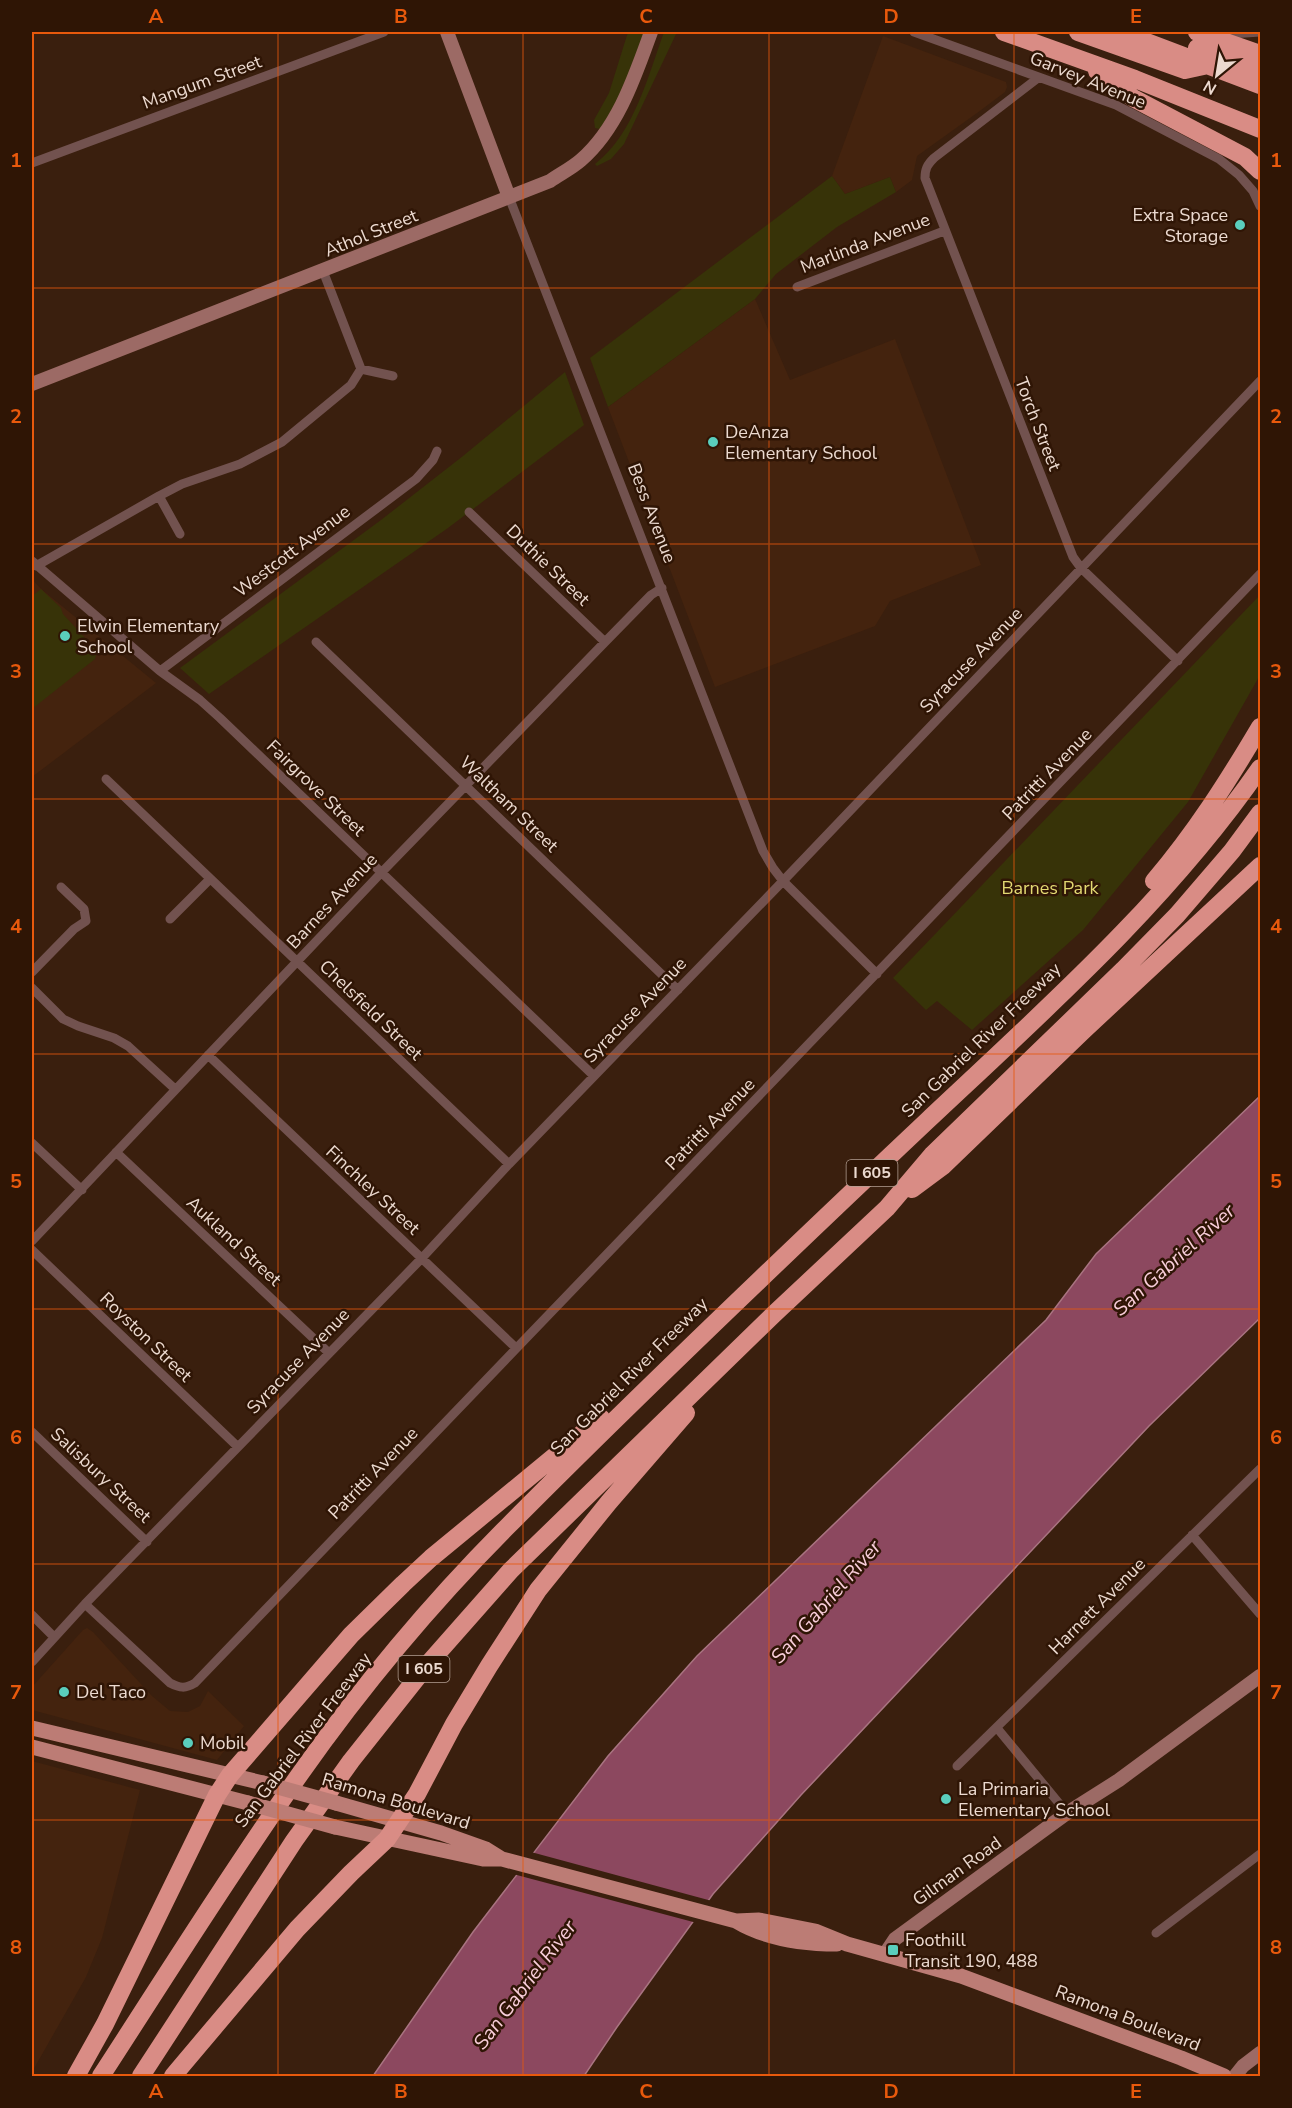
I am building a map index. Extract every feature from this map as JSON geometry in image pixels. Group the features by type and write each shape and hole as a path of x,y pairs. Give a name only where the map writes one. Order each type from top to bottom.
{"highway":[{"path":"1004,32 1079,58 1260,129"},
{"path":"1042,32 1153,73 1180,98"},
{"path":"1078,32 1185,70 1208,65"},
{"path":"1120,32 1260,85"},
{"path":"1197,32 1260,54"},
{"path":"1142,39 1196,47 1260,68"},
{"path":"1079,58 1133,98 1234,150 1260,171"},
{"path":"1043,1012 1189,838 1215,801 1260,727"},
{"name":"San Gabriel River Freeway","path":"101,2076 302,1771 414,1629 505,1528 701,1334 1043,1012 1152,902 1209,836 1260,768"},
{"name":"I 605","path":"141,2076 294,1841 351,1761 428,1664 511,1570 773,1315 887,1208 932,1155 1123,970 1177,915 1232,851 1260,813"},
{"path":"1231,892 1260,856"},
{"path":"887,1208 943,1166 1083,1030 1178,945 1260,866"},
{"path":"173,2076 297,1929 387,1839 401,1820 483,1675 538,1590 609,1502 773,1315"},
{"path":"76,2076 105,2024 217,1795 230,1775 351,1635 403,1584 701,1334"}],"main road":[{"name":"Ramona Boulevard","path":"32,1728 263,1783 401,1820 486,1849 502,1859"},
{"name":"Ramona Boulevard","path":"32,1747 335,1827 483,1859 502,1859 730,1920 754,1932 811,1944 847,1944 885,1954 961,1976 1224,2076"}],"street":[{"name":"Mangum Street","path":"32,163 384,32"},
{"name":"Bess Avenue","path":"447,32 763,851 783,881 877,974"},
{"name":"Athol Street","path":"32,384 550,181 593,148 627,94 651,32"},
{"name":"Garvey Avenue","path":"914,32 1116,105 1219,159 1239,175 1253,191 1260,206"},
{"path":"1226,33 1260,32"},
{"name":"Torch Street","path":"1038,78 928,164 925,178 1073,558 1178,661"},
{"name":"Marlinda Avenue","path":"797,287 944,231"},
{"path":"323,271 361,369"},
{"path":"361,369 393,376"},
{"path":"34,563 182,484 240,464 282,442 351,385 361,369"},
{"name":"Syracuse Avenue","path":"32,1662 54,1636 422,1258 509,1164 783,881 1260,381"},
{"name":"Westcott Avenue","path":"160,671 416,479 434,460 437,452"},
{"path":"159,496 180,534"},
{"name":"Duthie Street","path":"469,513 604,642"},
{"name":"Fairgrove Street","path":"34,563 160,671 200,700 220,718 594,1076"},
{"name":"Patritti Avenue","path":"85,1604 158,1673 179,1688 189,1687 195,1683 1260,574"},
{"name":"Barnes Avenue","path":"32,1241 381,873 604,642 651,595 662,588"},
{"name":"Waltham Street","path":"316,642 678,990"},
{"name":"Chelsfield Street","path":"106,779 509,1164"},
{"path":"170,919 210,879"},
{"path":"32,972 74,929 86,921 84,909 61,887"},
{"path":"32,988 63,1019 114,1038 128,1046 175,1089"},
{"name":"Finchley Street","path":"208,1055 516,1348"},
{"path":"32,1143 81,1190"},
{"name":"Aukland Street","path":"116,1152 329,1353"},
{"name":"Royston Street","path":"32,1250 238,1447"},
{"name":"Salisbury Street","path":"32,1432 147,1542"},
{"name":"Harnett Avenue","path":"957,1766 1260,1469"},
{"path":"1192,1535 1260,1614"},
{"path":"32,1615 54,1636"},
{"name":"Gilman Road","path":"885,1954 895,1939 1066,1813 1119,1780 1260,1676"},
{"path":"998,1728 1066,1813"},
{"path":"1156,1933 1260,1854"},
{"path":"1235,2076 1243,2066 1260,2053"}],"shaded area":[{"path":"883,36 1006,82 1007,87 1005,92 917,156 912,180 896,192 890,177 845,194 832,176"},
{"path":"755,299 790,380 895,339 981,565 890,601 875,626 715,687 608,407"},
{"name":"Elwin Elementary School","path":"32,579 41,589 156,683 32,777"},
{"path":"87,1628 152,1696 170,1711 188,1712 200,1706 208,1691 244,1726 217,1760 32,1710 32,1687"},
{"path":"32,1761 140,1790 102,1938 86,1977 32,2072"}],"green space":[{"path":"628,32 644,32 619,99 600,129 595,128 594,120 609,93"},
{"path":"664,32 677,32 624,144 611,159 597,166 595,164 609,152 630,121"},
{"path":"832,176 845,194 890,177 896,192 837,227 776,274 755,299 608,407 590,358"},
{"path":"565,372 584,425 448,528 209,694 180,668 381,520"},
{"path":"41,589 61,608 63,614 97,651 95,659 32,709 32,596"},
{"name":"Barnes Park","path":"1260,595 1260,675 1188,802 1083,930 972,1030 937,1001 926,1010 893,978"}],"water":[{"name":"San Gabriel River","path":"1260,1096 1260,1318 1149,1426 801,1795 713,1894 584,2076 373,2076 473,1932 608,1756 697,1656 1046,1320 1096,1254"}],"pier":[{"path":"531,1852 712,1901 697,1923 513,1874"}],"place":[{"name":"Extra Space Storage","path":"1240,225"},
{"name":"DeAnza Elementary School","path":"713,442"},
{"name":"Elwin Elementary School","path":"65,636"},
{"name":"Del Taco","path":"64,1692"},
{"name":"Mobil","path":"188,1743"},
{"name":"La Primaria Elementary School","path":"946,1799"},
{"name":"Foothill Transit 190, 488","path":"893,1950"}]}
